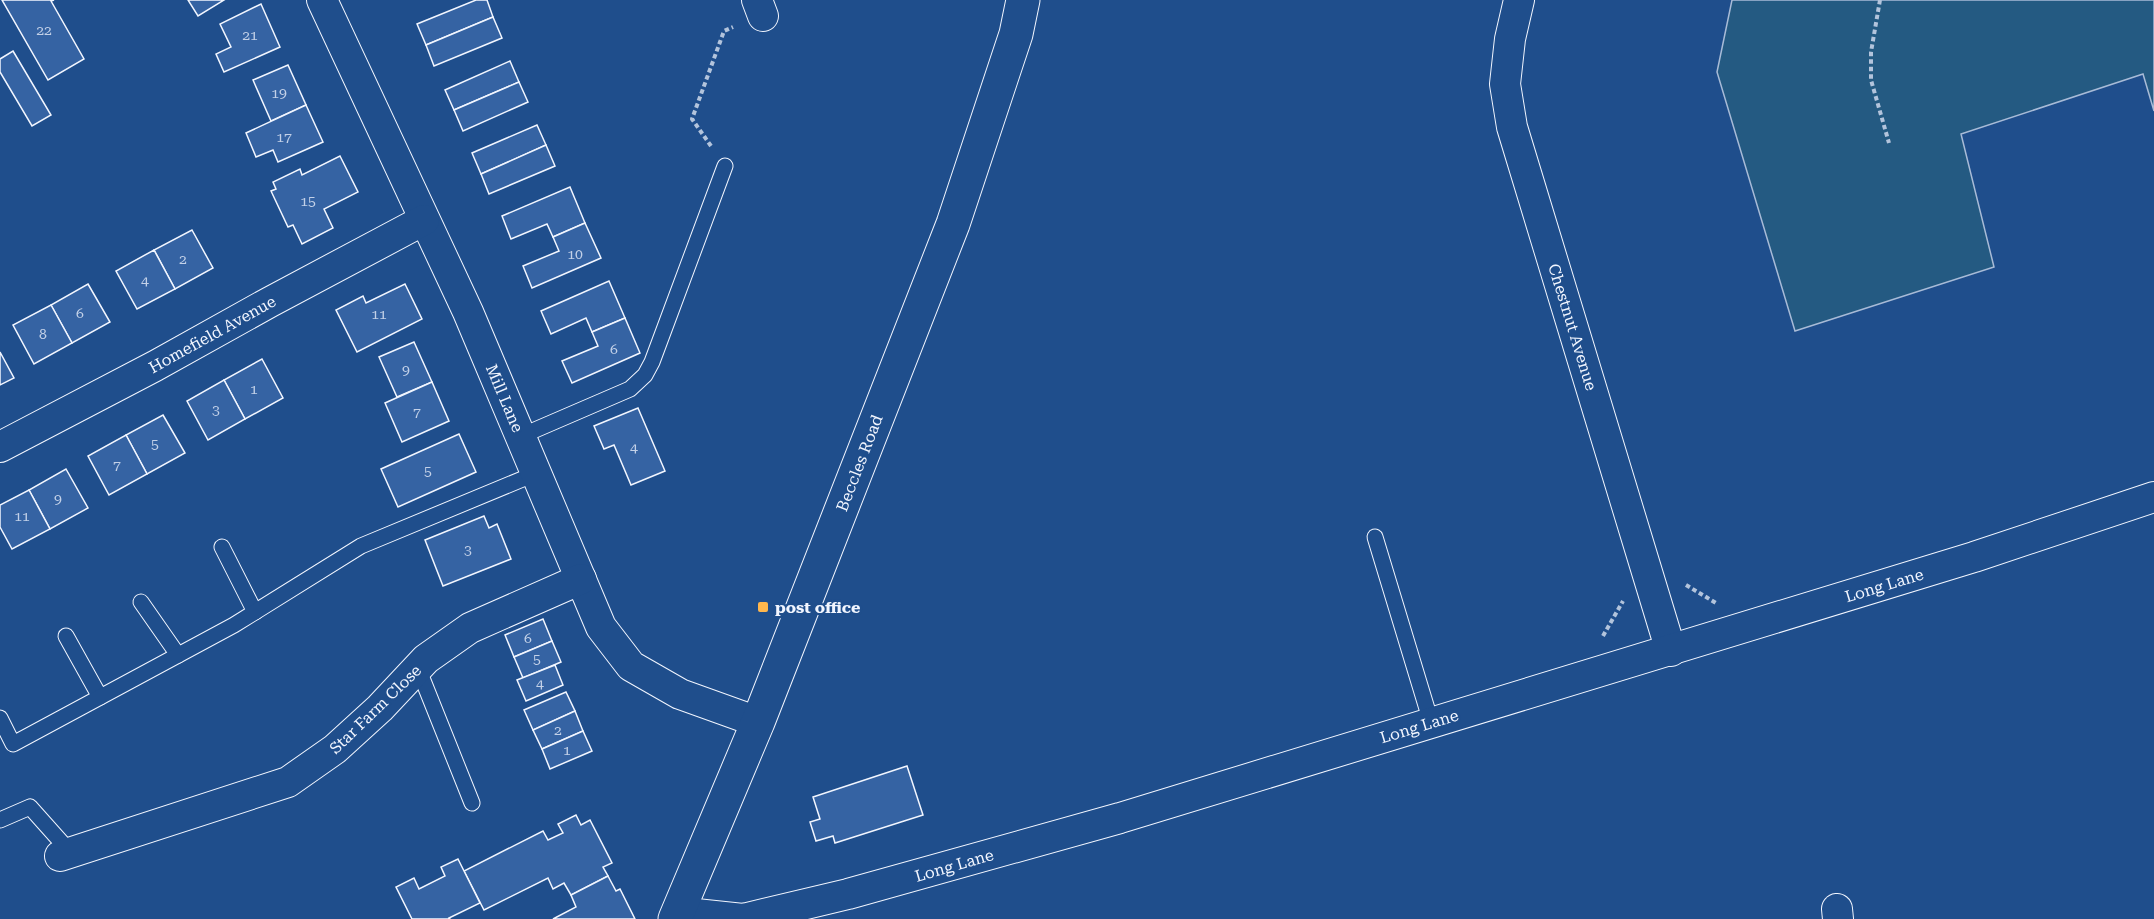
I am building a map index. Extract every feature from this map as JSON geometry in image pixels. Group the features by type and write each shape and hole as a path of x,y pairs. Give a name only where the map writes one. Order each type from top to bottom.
{"highway":[{"name":"Beccles Road","path":"676,916 758,722 953,224 1016,34 1023,0"}],"street":[{"name":"Mill Lane","path":"322,0 468,312 601,627 630,666 680,694 758,722"},
{"name":"Chestnut Avenue","path":"1519,0 1510,39 1505,84 1512,127 1671,651"},
{"name":"Homefield Avenue","path":"0,447 156,366 424,220"},
{"name":"Long Lane","path":"676,916 744,919 850,907 1120,818 1997,550 2154,497"},
{"name":"Star Farm Close","path":"65,855 288,782 335,749 380,708 426,659 470,628 581,579"}],"lane":[{"path":"521,436 630,389 645,375 652,362 725,166"},
{"path":"0,718 13,744 255,612 361,546 537,473"},
{"path":"1374,537 1431,722"},
{"path":"222,547 255,612"},
{"path":"141,602 178,655"},
{"path":"66,636 100,697"},
{"path":"418,668 472,803"},
{"path":"0,820 30,807 65,855"}],"path":[{"path":"1880,0 1871,52 1870,80 1889,143"},
{"path":"725,166 692,119 724,31 760,8"}],"shaded area":[{"path":"1732,0 2154,0 2154,111 2143,74 1961,134 1994,267 1795,331 1717,72"}],"building":[{"path":"2,0 54,0 51,1 84,59 48,80"},
{"path":"188,0 224,0 198,16"},
{"path":"476,0 487,0 493,17 426,45 417,24"},
{"path":"261,4 280,47 224,72 216,54 231,47 220,24"},
{"path":"493,17 502,38 434,66 426,45"},
{"path":"13,51 51,115 32,126 0,72 0,59"},
{"path":"510,61 519,82 454,110 445,90"},
{"path":"288,65 306,105 271,121 253,80"},
{"path":"519,82 528,102 463,131 454,110"},
{"path":"306,105 323,142 278,162 273,150 256,157 246,133"},
{"path":"537,125 546,145 481,174 472,153"},
{"path":"546,145 555,166 489,194 481,174"},
{"path":"340,156 358,192 324,209 333,228 302,244 293,225 288,227 271,191 276,189 273,182 300,169 302,175"},
{"path":"570,187 585,223 553,237 547,224 511,239 502,216"},
{"path":"585,223 601,258 532,288 523,266 559,251 553,237"},
{"path":"192,230 213,268 175,289 154,250"},
{"path":"154,250 175,289 137,309 116,271"},
{"path":"609,281 625,318 592,332 586,318 551,334 541,311"},
{"path":"88,284 110,322 72,343 51,305"},
{"path":"405,284 422,319 357,352 336,310 363,296 366,303"},
{"path":"51,305 72,343 34,364 13,325"},
{"path":"625,318 640,353 572,383 562,361 598,346 592,332"},
{"path":"414,342 432,382 397,397 379,357"},
{"path":"0,352 14,378 0,385"},
{"path":"262,359 283,398 245,419 224,380"},
{"path":"224,380 245,419 208,440 187,401"},
{"path":"432,382 449,421 402,442 385,403"},
{"path":"638,408 665,471 631,485 614,445 604,449 594,426"},
{"path":"163,415 185,453 147,474 126,435"},
{"path":"459,434 476,472 398,507 381,469"},
{"path":"126,435 147,474 109,495 88,456"},
{"path":"66,469 88,508 50,529 29,490"},
{"path":"29,490 50,529 12,549 0,527 0,505"},
{"path":"484,516 489,528 497,524 511,559 443,586 425,540"},
{"path":"543,619 552,641 514,657 505,635"},
{"path":"552,641 561,662 523,678 514,657"},
{"path":"555,665 563,685 526,701 517,680"},
{"path":"566,692 575,711 533,730 524,710"},
{"path":"575,711 583,731 542,749 533,730"},
{"path":"583,731 592,751 550,769 542,749"},
{"path":"907,766 923,815 835,843 833,836 816,841 810,822 820,819 813,797"},
{"path":"576,815 581,825 590,820 612,863 603,867 608,876 571,895 564,883 553,889 548,878 484,910 464,871 543,831 548,840 563,833 558,824"},
{"path":"458,859 480,903 450,919 412,919 396,887 414,878 419,889 445,876 441,867"},
{"path":"608,876 616,891 620,889 635,919 553,919 576,907 571,895"}],"place":[{"name":"post office","path":"763,607"}]}
